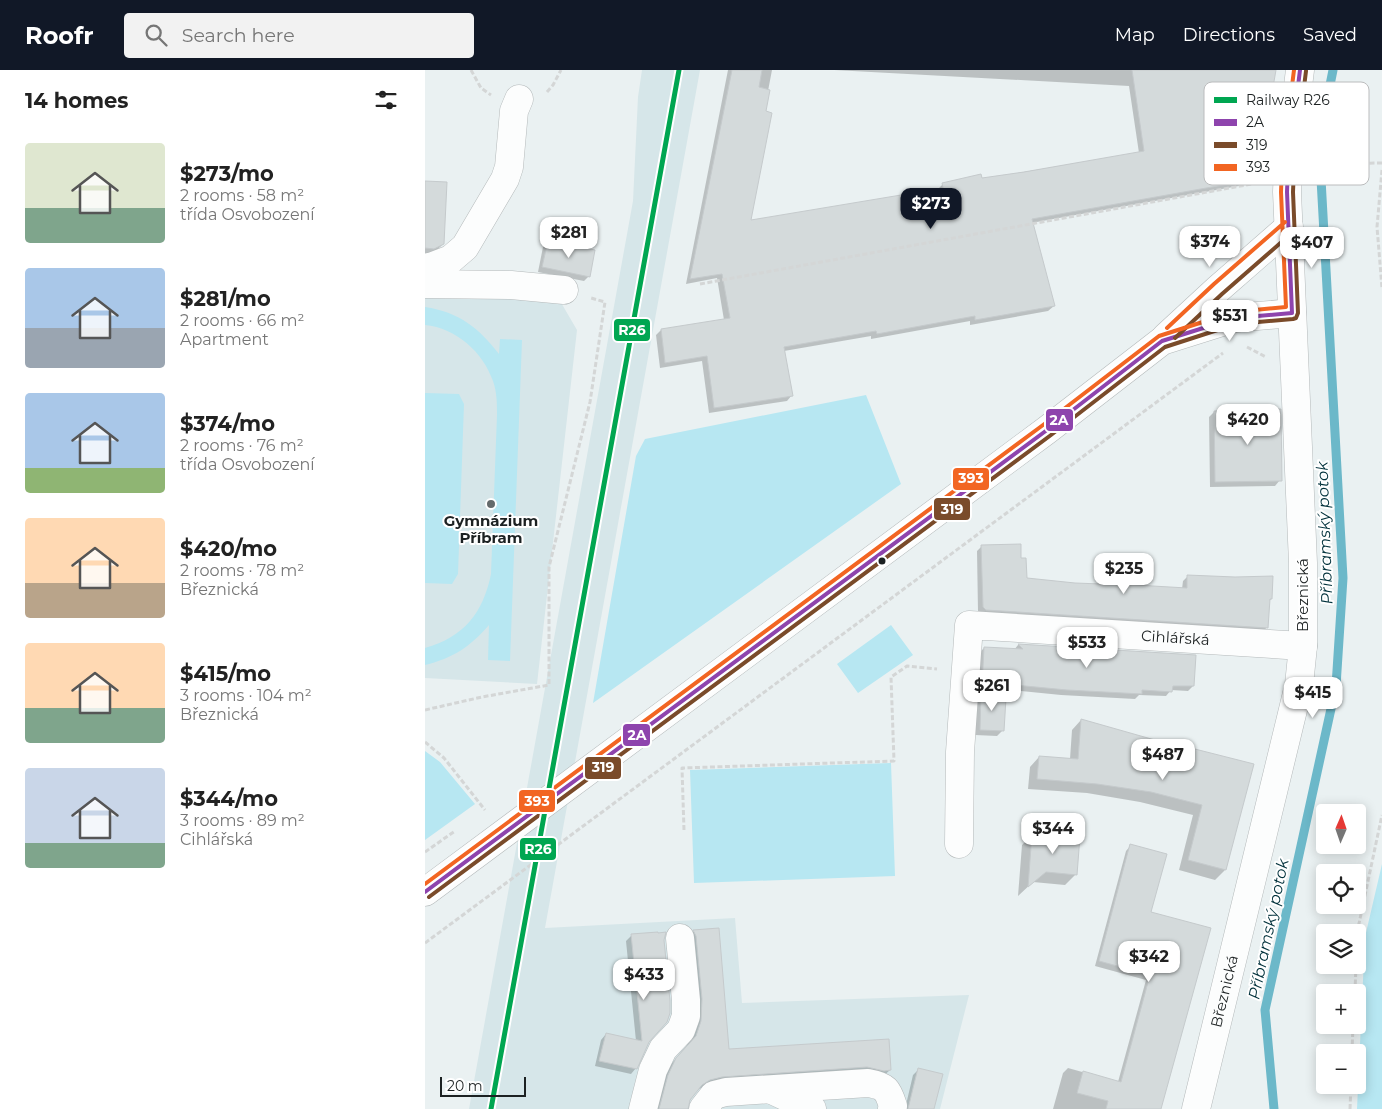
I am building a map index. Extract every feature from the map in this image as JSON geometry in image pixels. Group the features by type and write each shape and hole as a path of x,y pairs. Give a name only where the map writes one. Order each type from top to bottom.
{"street":[{"path":"425,268 451,259 465,248 505,179 509,167 514,111 519,100"},
{"name":"Březnická","path":"1196,1109 1299,685 1303,646 1303,563 1287,185"},
{"path":"425,892 1039,436 1162,341 1289,227"},
{"path":"425,284 511,285 564,290"},
{"path":"1162,341 1235,318 1292,313"},
{"name":"Cihlářská","path":"959,844 960,752 969,625 1303,646"},
{"path":"643,1109 653,1070 663,1049 681,1030 686,1016 680,938"},
{"path":"703,1109 714,1095 726,1092 869,1083 881,1085 889,1092 893,1106 892,1109"},
{"path":"771,1090 812,1109"}],"path":[{"path":"1369,163 1382,163"},
{"path":"1382,170 1377,227 1382,288"},
{"path":"700,284 1246,185"},
{"path":"425,710 549,685 549,567 590,402 605,302 564,290"},
{"path":"1239,348 1246,346 1273,360"},
{"path":"425,943 1226,351"},
{"path":"684,830 682,768 894,761 891,677 907,666 965,672"},
{"path":"425,742 444,758 485,810"},
{"path":"1359,924 1382,815"},
{"path":"1350,1109 1351,1094"}],"shaded area":[{"path":"642,70 700,70 545,928 735,918 742,1003 969,995 940,1109 469,1109 633,201 638,97"},
{"name":"Gymnázium Příbram","path":"425,290 556,294 577,330 537,684 425,678"},
{"path":"425,307 437,309 458,317 484,336 499,354 500,339 522,340 510,661 488,660 489,625 475,640 460,651 425,665 425,648 451,637 470,622 483,600 491,574 497,398 494,385 483,360 458,336 436,327 425,325"},
{"path":"425,393 459,394 464,404 458,574 452,584 425,583"},
{"path":"866,395 901,484 593,703 636,456 645,439"},
{"path":"891,625 913,655 858,693 837,664"},
{"path":"425,751 440,762 475,804 425,840"},
{"path":"891,763 895,876 694,883 690,770"},
{"path":"1382,864 1382,1109 1357,1109 1358,1094 1366,1094 1366,1044 1360,1044 1360,1034 1366,1034 1366,984 1363,984 1363,974 1366,974 1366,933"}],"building":[{"path":"732,70 762,70 759,87 770,90 766,111 772,113 751,220 943,188 942,183 981,174 982,178 1144,151 1132,70 1276,70 1274,82 1204,82 1204,185 1223,185 1032,219 1055,306 975,320 975,316 877,334 876,331 784,347 793,396 714,408 707,356 665,363 661,329 730,318 722,274 690,279"},
{"path":"425,181 447,182 444,244 434,249 425,248"},
{"path":"548,241 595,250 590,277 542,267"},
{"path":"1281,409 1282,481 1215,482 1214,411"},
{"path":"1021,544 1021,558 1026,558 1027,578 1075,583 1187,588 1187,575 1273,576 1268,628 986,610 983,607 981,545"},
{"path":"1018,644 1196,655 1194,686 1173,686 1172,692 1142,690 1142,694 1015,685 1015,688 982,686 984,647 1023,649"},
{"path":"981,691 1006,698 1004,731 980,730"},
{"path":"1081,719 1183,748 1183,746 1254,764 1226,870 1188,860 1202,805 1151,792 1097,784 1037,779 1039,756 1078,759"},
{"path":"1032,833 1080,836 1077,875 1046,872 1028,887"},
{"path":"1130,844 1167,854 1151,912 1211,928 1161,1109 1106,1109 1108,1101 1077,1093 1083,1071 1121,1082 1150,975 1099,961"},
{"path":"719,928 729,1049 889,1039 891,1070 884,1071 867,1067 722,1077 710,1080 702,1085 690,1100 688,1109 659,1109 668,1075 676,1058 696,1036 701,1021 702,999 696,936 693,930"},
{"path":"666,932 664,940 670,1001 670,1013 667,1022 649,1042 637,1069 599,1061 606,1033 642,1041 631,934"},
{"path":"918,1068 943,1074 934,1109 908,1109"}],"waterway":[{"name":"Příbramský potok","path":"1331,82 1333,70"},
{"name":"Příbramský potok","path":"1274,1109 1265,1010 1336,686 1343,578 1321,185"}],"rail line":[{"name":"R26","path":"491,1109 679,70"}],"transit line":[{"name":"393","path":"1292,82 1294,70"},
{"name":"2A","path":"1299,82 1300,70"},
{"name":"319","path":"1305,82 1306,71"},
{"name":"393","path":"425,884 1043,425 1159,336 1234,312 1286,307 1281,185"},
{"name":"2A","path":"1287,185 1292,313"},
{"name":"319","path":"429,897 1051,435 1165,347 1236,324 1296,318 1298,313 1293,185"},
{"name":"393","path":"1167,328 1285,222"},
{"name":"319","path":"1175,338 1293,232"},
{"name":"2A","path":"425,892 1047,430 1162,341 1235,318 1292,313"}],"place":[{"name":"Gymnázium Příbram","path":"491,504"}]}
